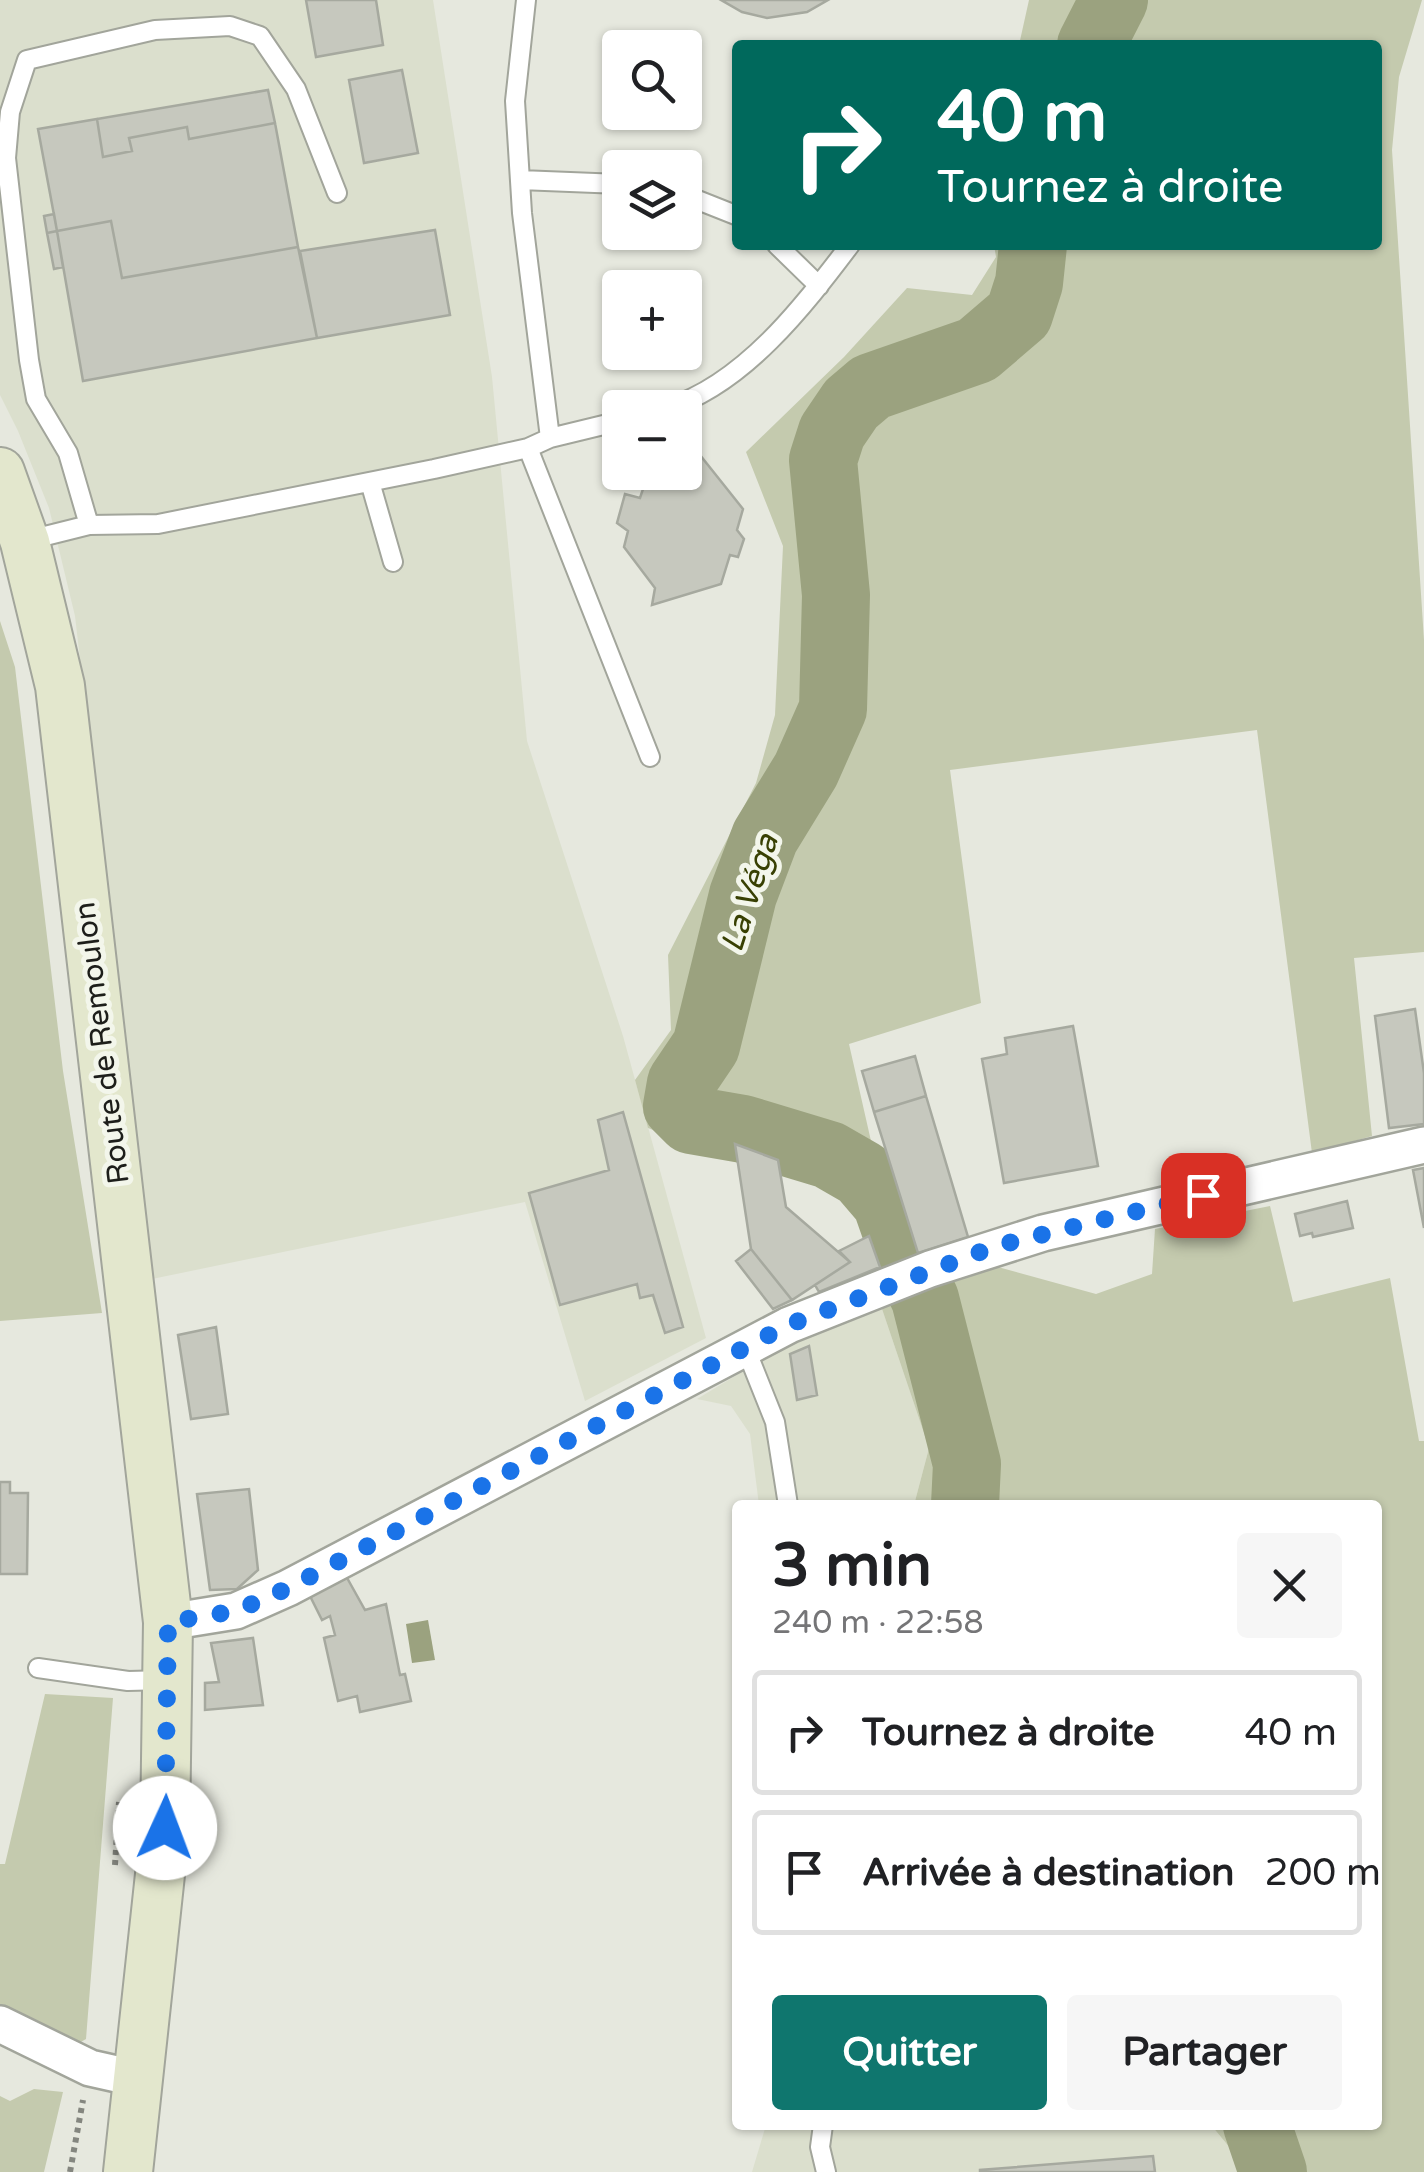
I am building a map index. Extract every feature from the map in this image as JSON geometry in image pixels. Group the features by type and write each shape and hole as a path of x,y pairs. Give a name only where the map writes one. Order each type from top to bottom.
{"main road":[{"name":"Route de Remoulon","path":"0,472 25,542 60,686 168,1622 165,1828 128,2172"}],"street":[{"path":"168,1622 236,1611 288,1588 788,1325 930,1269 1043,1232 1424,1145"},
{"path":"0,2024 90,2068 139,2079"}],"lane":[{"path":"526,0 516,102 520,180 550,438"},
{"path":"89,525 68,453 36,399 29,360 6,158 10,112 28,60 155,30 230,26 260,36 296,89 337,193"},
{"path":"520,180 602,183"},
{"path":"702,202 732,214"},
{"path":"782,250 819,286"},
{"path":"702,391 730,378 819,286 846,250"},
{"path":"25,542 89,525 158,524 370,482 528,448 550,438 602,425"},
{"path":"528,448 650,757"},
{"path":"370,482 393,562"},
{"path":"744,1348 775,1422 787,1500"},
{"path":"38,1668 128,1681 170,1680"},
{"path":"822,2130 820,2147 826,2172"}],"path":[{"path":"114,1866 120,1792"},
{"path":"70,2172 90,2068"}],"shaded area":[{"path":"0,0 433,0 492,377 527,741 623,1036 706,1338 585,1401 525,1202 152,1279 75,616 49,508 0,395"},
{"path":"1029,0 1422,0 1399,77 1392,150 1424,640 1424,952 1354,958 1372,1136 1312,1153 1257,730 950,770 981,1003 849,1044 878,1172 840,1140 739,1106 712,1152 648,1128 635,1080 671,1030 668,955 756,783 775,715 783,546 746,452 844,357 907,288 972,295 996,257 995,250 1382,250 1382,40 1020,40"},
{"path":"0,621 15,667 63,1071 102,1313 0,1321"},
{"path":"1270,1206 1293,1302 1390,1278 1419,1441 1424,1441 1424,2172 1244,2172 1240,2160 1215,2130 1382,2130 1382,1500 915,1500 929,1448 881,1306 959,1276 998,1267 1096,1294 1152,1274 1155,1229"},
{"path":"881,1306 929,1448 915,1500 758,1500 750,1434 731,1406 697,1399 783,1347"},
{"path":"428,1620 435,1660 412,1663 406,1624"},
{"path":"45,1694 113,1698 86,2039 72,2047 0,2009 0,1864 5,1864"},
{"path":"34,2089 63,2092 44,2172 0,2172 0,2096 10,2101"},
{"path":"765,2130 1215,2130 1240,2160 1244,2172 752,2172"}],"building":[{"path":"306,0 376,0 383,45 316,57"},
{"path":"721,0 828,0 807,12 767,18 742,12"},
{"path":"402,70 418,153 364,163 349,80"},
{"path":"268,90 275,123 189,139 187,127 129,138 132,151 103,157 97,119"},
{"path":"97,119 103,157 132,151 129,138 187,127 189,139 275,123 298,247 122,278 111,221 57,231 38,129"},
{"path":"54,214 57,231 47,233 44,216"},
{"path":"111,221 122,278 298,247 317,338 83,381 57,231"},
{"path":"435,230 450,315 317,338 300,251"},
{"path":"57,231 63,267 54,269 47,233"},
{"path":"702,458 743,509 737,530 744,539 738,557 730,555 721,584 652,605 655,588 624,547 628,531 617,523 625,494 640,498 643,490 702,490"},
{"path":"1415,1009 1424,1073 1424,1124 1389,1128 1375,1016"},
{"path":"1073,1026 1098,1166 1004,1183 982,1059 1007,1054 1005,1038"},
{"path":"915,1056 926,1096 874,1112 862,1071"},
{"path":"926,1096 968,1237 918,1253 874,1112"},
{"path":"623,1112 683,1327 665,1333 653,1295 640,1298 637,1284 560,1305 529,1193 609,1170 598,1120"},
{"path":"735,1144 778,1160 786,1207 850,1262 792,1300 751,1249"},
{"path":"1424,1168 1424,1228 1413,1170"},
{"path":"1347,1201 1353,1228 1300,1236 1295,1214"},
{"path":"869,1236 880,1267 819,1292 815,1285 850,1262 839,1251"},
{"path":"751,1249 792,1300 773,1309 736,1261"},
{"path":"216,1327 228,1414 191,1419 178,1335"},
{"path":"809,1346 817,1395 797,1400 790,1354"},
{"path":"0,1482 10,1482 10,1493 28,1493 27,1574 0,1574"},
{"path":"249,1489 258,1570 237,1589 210,1590 197,1494"},
{"path":"346,1576 365,1610 386,1604 400,1675 405,1674 411,1701 360,1712 357,1696 338,1701 324,1638 335,1635 330,1616 322,1620 310,1596"},
{"path":"253,1638 263,1705 205,1710 205,1683 219,1682 211,1643"},
{"path":"1153,2156 1155,2172 980,2172 980,2170"}],"waterway":[{"name":"La Véga","path":"1094,40 1114,0"},
{"name":"La Véga","path":"965,1500 967,1464 925,1299 886,1202 862,1174 829,1155 743,1129 691,1120 677,1106 681,1083 706,1046 743,895 765,837 806,770 833,709 836,595 823,460 832,432 851,404 871,387 977,350 1019,314 1029,283 1032,250"},
{"name":"La Véga","path":"1259,2130 1273,2172"}],"route":[{"path":"165,1828 168,1622 236,1611 288,1588 788,1325 996,1246 1203,1195"}]}
